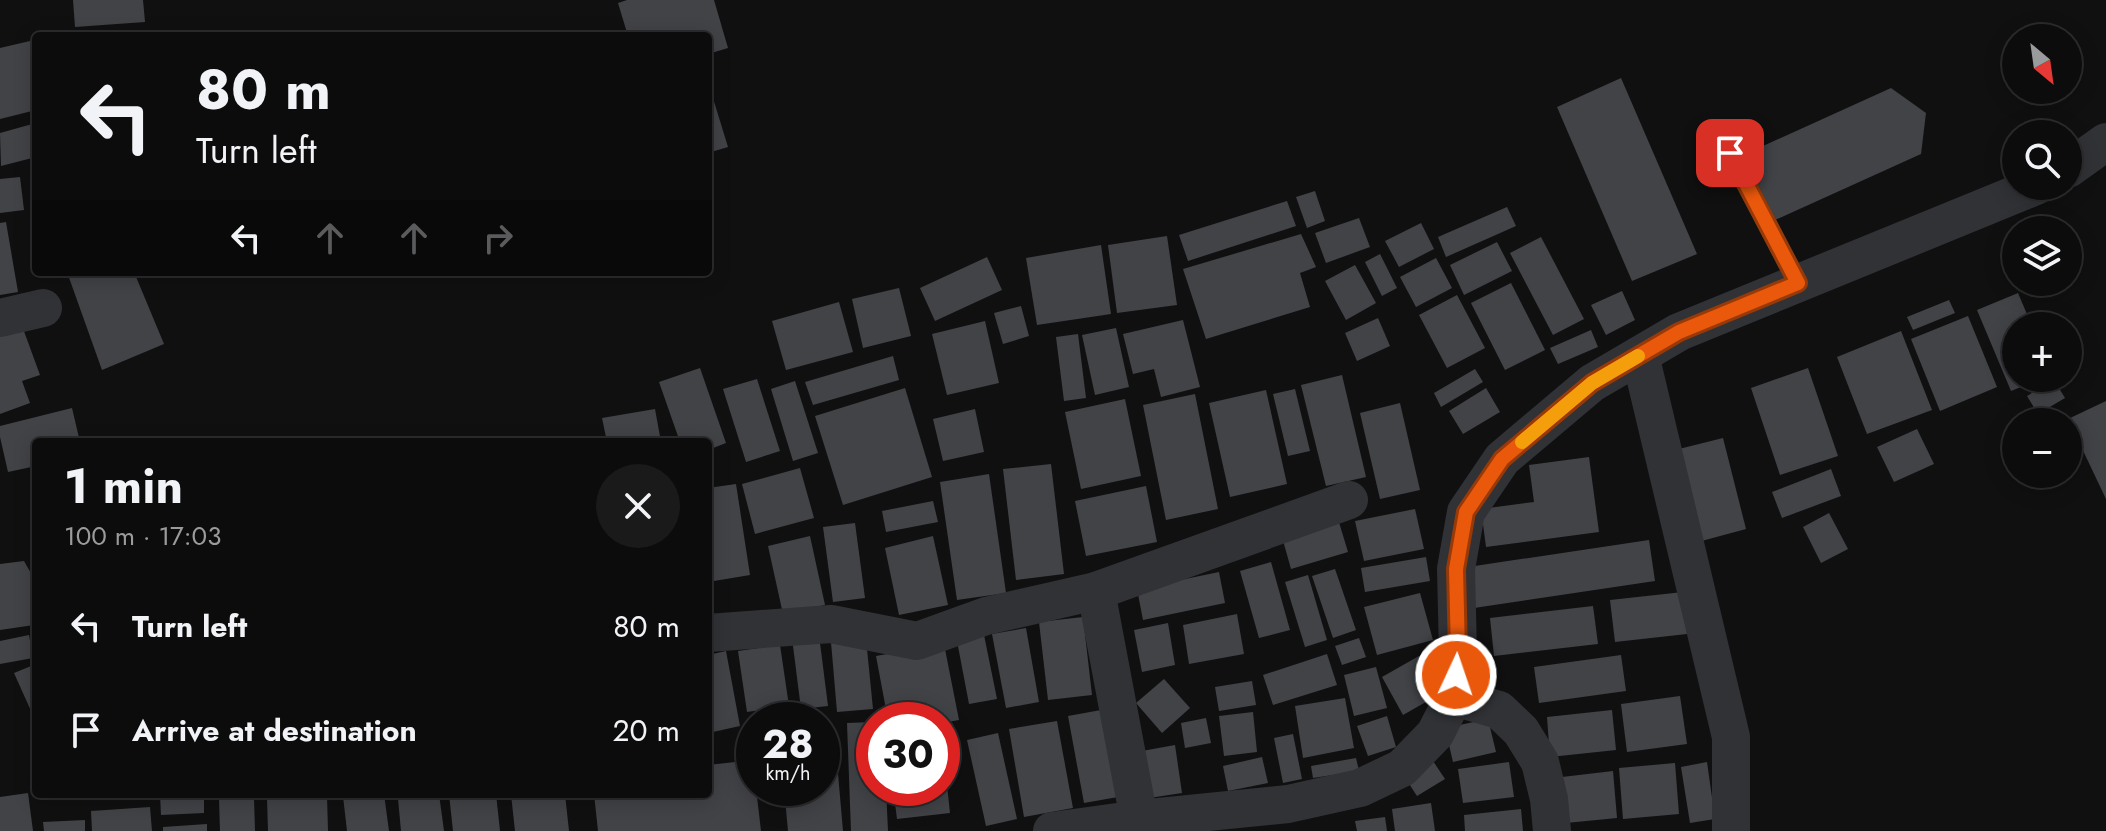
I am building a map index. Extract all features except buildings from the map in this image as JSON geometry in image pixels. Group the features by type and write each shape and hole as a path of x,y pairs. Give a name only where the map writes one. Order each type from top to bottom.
{"street":[{"path":"2082,159 2106,142"},
{"path":"1052,831 1288,804 1360,788 1402,768 1435,734 1454,697 1458,653 1456,569 1466,512 1502,459 1592,383 1679,332 2002,200"},
{"path":"0,318 43,308"},
{"path":"1640,355 1731,737 1731,831"},
{"path":"712,633 831,624 917,641 986,616 1096,591 1349,500"},
{"path":"1096,591 1139,819"},
{"path":"1454,697 1499,710 1521,731 1540,762 1549,799 1552,831"}],"lane":[{"path":"1730,153 1798,283"}],"slow traffic":[{"path":"1522,442 1592,383 1638,356"}],"route":[{"path":"1456,675 1456,569 1466,512 1502,459 1592,383 1679,332 1798,283 1730,153"}]}
